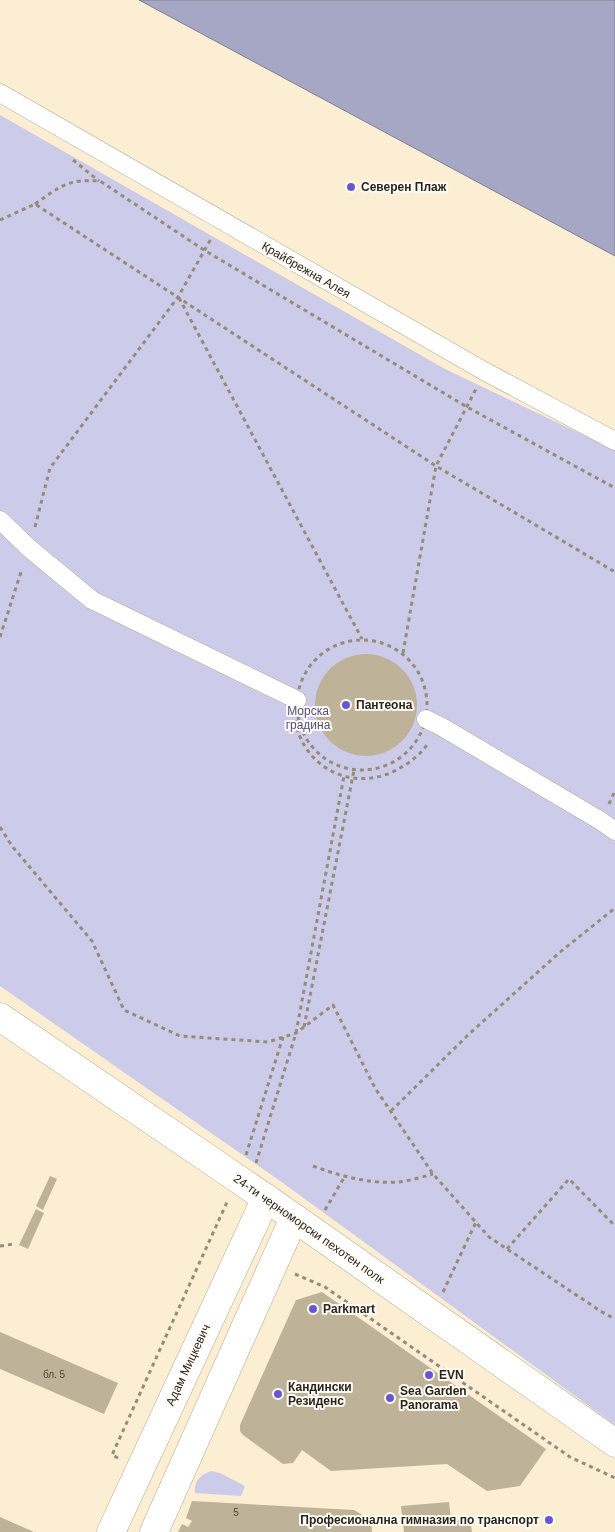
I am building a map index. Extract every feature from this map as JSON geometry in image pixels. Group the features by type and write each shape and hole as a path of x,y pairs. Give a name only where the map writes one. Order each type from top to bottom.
{"main road":[{"name":"24-ти черноморски пехотен полк","path":"0,1017 251,1188 615,1444"},
{"name":"Адам Мицкевич","path":"111,1532 251,1188"},
{"path":"154,1532 294,1218"}],"street":[{"name":"Крайбрежна Алея","path":"0,93 484,371 615,441"},
{"path":"0,520 29,548 92,600 297,700"},
{"path":"426,719 534,781 615,831"}],"path":[{"path":"0,220 35,204 63,185 82,180 100,181 204,250 467,407 615,488"},
{"path":"35,204 436,466 615,572"},
{"path":"0,637 29,548 50,468 178,297 221,221"},
{"path":"178,297 362,639"},
{"path":"403,653 436,466 484,371"},
{"path":"362,639 377,641 403,653 421,676 426,690 426,719 417,740 403,756 377,769 354,770 334,764 321,757 303,734 298,720 297,700 303,677 311,664 321,654 334,646 362,639"},
{"path":"251,1188 296,1033 344,776 374,778 397,770 408,764 419,754 430,739"},
{"path":"303,1028 354,770"},
{"path":"0,828 12,846 92,941 124,1010 180,1036 268,1042 296,1033 333,1005 375,1088 433,1174 476,1222 490,1237 507,1249 615,1319"},
{"path":"391,1111 468,1034 559,952 615,908"},
{"path":"251,1188 283,1037"},
{"path":"313,1166 335,1174 367,1181 399,1182 433,1174"},
{"path":"507,1249 569,1179 615,1226"},
{"path":"432,1315 476,1222"},
{"path":"0,1246 14,1244"},
{"path":"293,1273 325,1287 570,1456 615,1478"}],"green space":[{"name":"Морска градина","path":"0,115 445,369 615,450 615,1425 283,1183 0,986"},
{"path":"211,1471 220,1473 243,1485 245,1487 241,1496 195,1493 198,1479"}],"shaded area":[{"path":"139,0 615,0 615,256"}],"building":[{"path":"366,654 385,658 402,669 413,686 417,705 413,724 402,741 385,752 366,756 347,752 330,741 319,724 315,705 319,686 330,669 347,658"},
{"path":"50,1176 57,1179 43,1210 36,1206"},
{"path":"36,1209 44,1213 28,1249 19,1245"},
{"name":"Sea Garden Panorama","path":"322,1292 546,1449 520,1486 487,1491 447,1464 331,1471 302,1450 293,1463 283,1464 243,1435 240,1431 240,1425 296,1300"},
{"path":"0,1332 118,1383 104,1414 0,1369"},
{"path":"192,1501 354,1510 371,1520 372,1532 178,1532 182,1524 188,1527 192,1521 186,1518"},
{"path":"449,1502 451,1520 470,1519 472,1532 404,1532 401,1506"},
{"path":"0,1517 34,1532 0,1532"}],"place":[{"name":"Северен Плаж","path":"351,187"},
{"name":"Пантеона","path":"346,705"},
{"name":"Parkmart","path":"313,1309"},
{"name":"EVN","path":"429,1375"},
{"name":"Кандински Резиденс","path":"278,1394"},
{"name":"Sea Garden Panorama","path":"390,1398"},
{"name":"Професионална гимназия по транспорт","path":"549,1520"}]}
